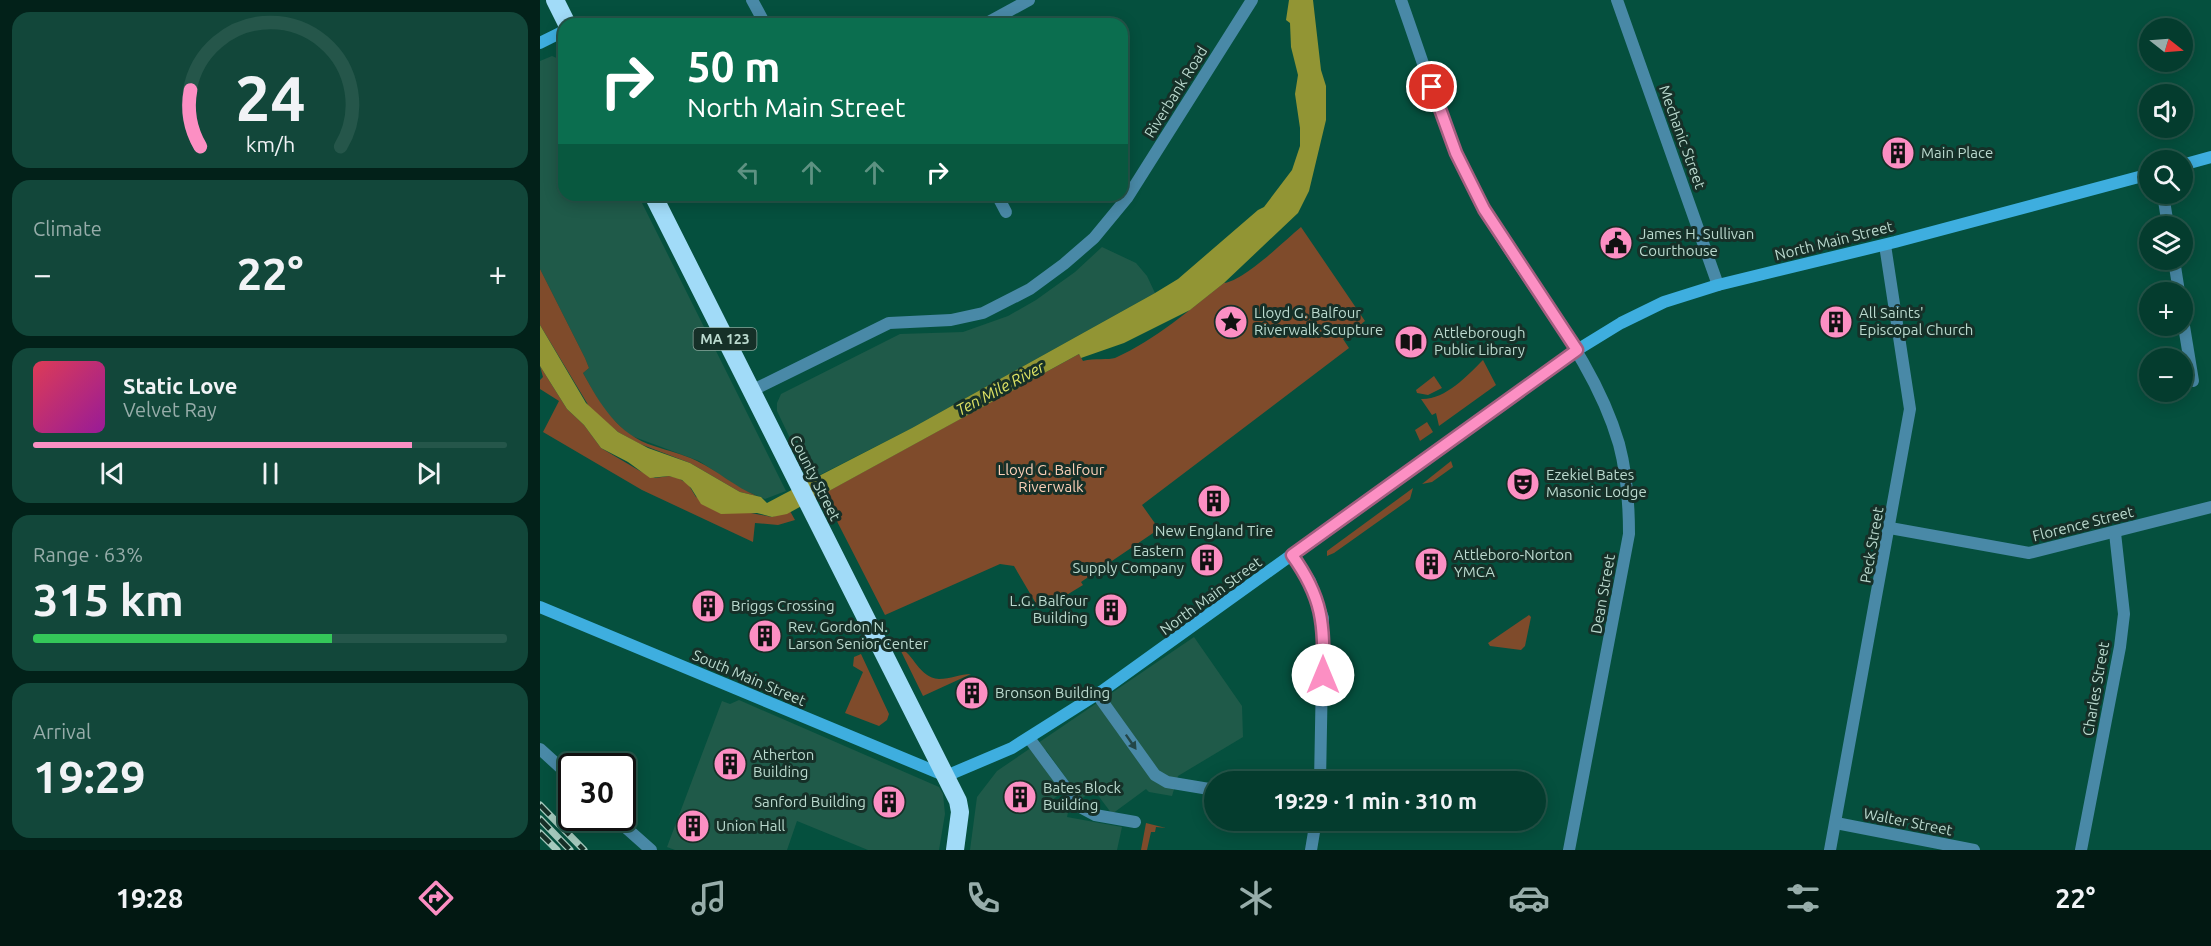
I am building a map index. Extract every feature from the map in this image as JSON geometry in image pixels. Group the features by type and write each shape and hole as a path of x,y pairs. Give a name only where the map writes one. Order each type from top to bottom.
{"highway":[{"path":"555,0 564,18"},
{"name":"County Street","path":"656,201 946,776"},
{"name":"MA 123","path":"946,776 959,804 955,850"}],"main road":[{"path":"540,43 558,34"},
{"path":"2193,162 2211,157"},
{"name":"North Main Street","path":"946,776 988,759 1029,738 1097,694 1577,350 1621,323 1664,302 1718,285 1885,245 2139,177"},
{"name":"South Main Street","path":"540,607 946,776"}],"street":[{"path":"752,0 762,18"},
{"name":"Riverbank Road","path":"1128,196 1252,0"},
{"name":"Dean Street","path":"1401,0 1459,160 1484,209 1577,350 1602,397 1619,445 1629,495 1629,534 1569,850"},
{"name":"Mechanic Street","path":"1617,0 1718,285"},
{"path":"996,18 1029,1"},
{"path":"1000,201 1006,212"},
{"name":"Riverbank Road","path":"751,391 884,325 905,321 951,320 983,313 1030,289 1064,264 1098,233 1125,201"},
{"name":"Peck Street","path":"1830,850 1910,408 1885,245"},
{"name":"Florence Street","path":"1890,528 2030,553 2211,507"},
{"name":"Charles Street","path":"2081,850 2120,647 2124,614 2115,533"},
{"path":"1292,555 1310,581 1323,618 1320,771"},
{"path":"1097,694 1155,776 1167,782 1204,788"},
{"path":"1029,738 1080,807 1095,815 1135,822"},
{"path":"540,749 558,765"},
{"name":"Walter Street","path":"1836,823 1974,850"},
{"path":"630,831 651,850"},
{"path":"1311,850 1314,831"}],"shaded area":[{"path":"552,56 558,58 558,201 641,201 786,491 765,499 743,490 699,461 629,435 605,411 583,373 589,368 585,358 540,269 540,61"},
{"path":"1102,247 1136,263 1147,276 1155,293 912,428 810,480 777,411 777,403 781,394 900,334 963,332 1008,316 1036,300 1075,272"},
{"path":"1194,637 1242,706 1243,737 1178,776 1172,796 1149,792 1146,789 1112,814 1094,790 1081,799 1046,750 1037,757 1062,792 1050,802 1069,808 1067,817 1122,827 1117,850 970,850 977,797 997,771"},
{"path":"739,700 939,787 943,794 945,814 939,850 868,850 797,821 787,850 675,850 667,847 722,701 730,704"}],"green space":[{"name":"Lloyd G. Balfour Riverwalk","path":"1301,227 1365,321 1343,339 1349,348 1142,505 1159,529 1081,582 1083,585 1047,607 1038,607 1014,566 1000,564 885,615 823,494 1079,354 1083,361 1115,358 1145,342 1224,283 1232,281 1253,268"},
{"path":"540,269 585,358 589,368 583,373 611,417 641,441 697,461 757,496 740,492 690,463 640,444 618,432 590,408 540,325"},
{"path":"1483,360 1496,385 1439,426 1436,413 1432,415 1421,399 1439,396 1447,391 1463,380"},
{"path":"540,366 567,409 584,425 601,448 655,478 669,476 678,478 688,484 696,497 772,517 790,511 795,520 778,525 755,523 753,542 642,490 543,432 559,401 540,389 540,380 543,377"},
{"path":"1434,376 1442,388 1428,395 1417,393 1416,390"},
{"path":"1427,422 1433,432 1420,441 1415,430"},
{"path":"1451,461 1453,467 1432,482 1422,484"},
{"path":"1413,488 1410,499 1327,556 1327,551"},
{"path":"1529,615 1531,617 1525,646 1521,650 1490,646 1488,643"},
{"path":"899,647 921,670 932,677 943,679 971,674 923,696"},
{"path":"861,654 889,714 887,720 879,726 845,713 863,672 853,666 854,657"},
{"path":"1146,823 1166,828 1156,827 1155,832 1151,832 1147,850 1141,850"}],"water":[{"name":"Ten Mile River","path":"1289,0 1313,0 1321,70 1326,86 1326,120 1309,191 1298,213 1224,283 1190,310 1124,343 1081,358 1079,354 787,514 772,517 757,513 721,514 701,504 691,488 682,480 669,476 650,478 628,462 601,448 584,425 567,409 540,366 540,325 586,403 618,432 648,448 690,463 740,492 761,497 767,503 912,428 1155,293 1178,279 1264,207 1292,170 1300,146 1295,94 1298,75 1291,47 1290,23 1286,20"}],"railway":[{"path":"540,805 584,850"},
{"path":"540,819 570,850"},
{"path":"540,833 557,850"}],"place":[{"name":"Main Place","path":"1898,153"},
{"name":"James H. Sullivan Courthouse","path":"1616,243"},
{"name":"Lloyd G. Balfour Riverwalk Scupture","path":"1231,322"},
{"name":"All Saints' Episcopal Church","path":"1836,322"},
{"name":"Attleborough Public Library","path":"1411,342"},
{"name":"Ezekiel Bates Masonic Lodge","path":"1523,484"},
{"name":"New England Tire","path":"1214,501"},
{"name":"Eastern Supply Company","path":"1207,560"},
{"name":"Attleboro-Norton YMCA","path":"1431,564"},
{"name":"Briggs Crossing","path":"708,606"},
{"name":"L.G. Balfour Building","path":"1111,610"},
{"name":"Rev. Gordon N. Larson Senior Center","path":"765,636"},
{"name":"Bronson Building","path":"972,693"},
{"name":"Atherton Building","path":"730,764"},
{"name":"Bates Block Building","path":"1020,797"},
{"name":"Sanford Building","path":"889,802"},
{"name":"Union Hall","path":"693,826"}],"route":[{"path":"1323,675 1323,618 1310,581 1292,555 1577,350 1484,209 1456,153 1432,87"}]}
